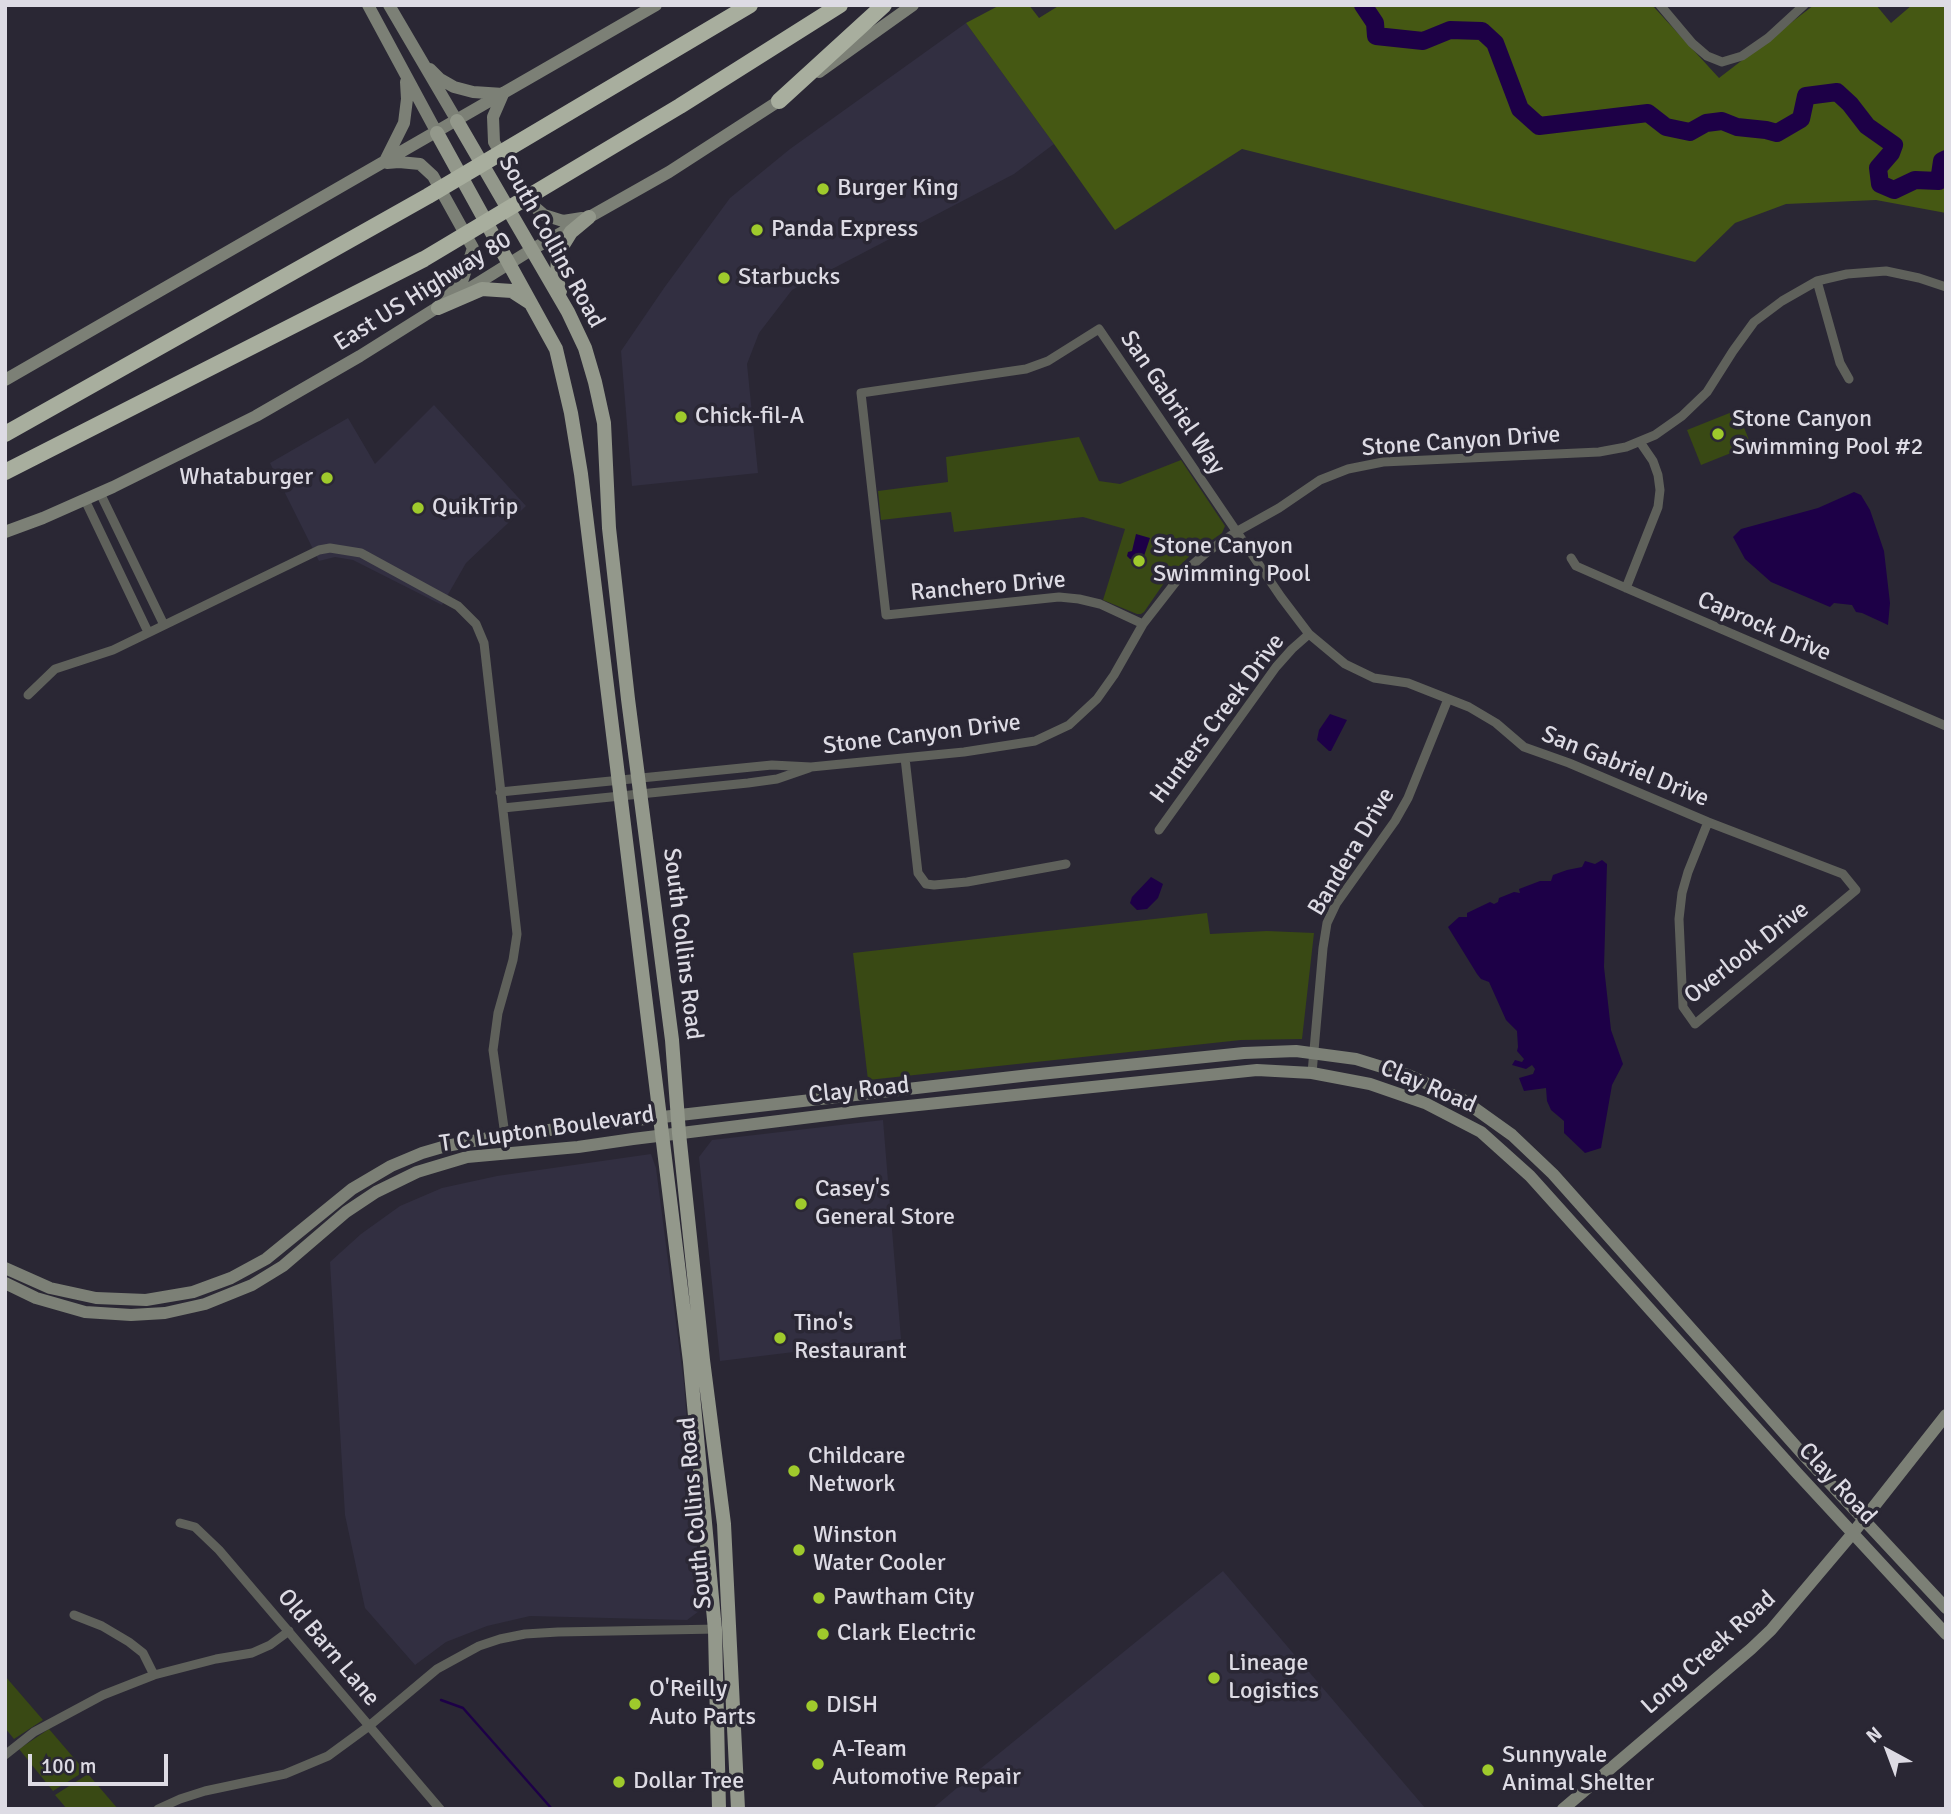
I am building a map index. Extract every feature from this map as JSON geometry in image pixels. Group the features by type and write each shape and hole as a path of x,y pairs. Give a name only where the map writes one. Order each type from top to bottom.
{"highway":[{"path":"5,434 428,196 750,5"},
{"path":"5,472 424,259 680,106 840,5"},
{"path":"779,101 884,5"}],"main road":[{"path":"368,5 437,132"},
{"path":"388,5 457,121"},
{"path":"5,380 656,5"},
{"name":"East US Highway 80","path":"5,531 100,493 256,416 360,356 508,263 669,172 779,101 913,5"},
{"path":"422,62 440,79 454,87 473,92 503,94"},
{"path":"383,164 404,123 406,77"},
{"path":"503,94 494,117 494,142 529,202 544,215 563,221 589,217"},
{"name":"South Collins Road","path":"457,121 568,312 585,348 604,423 609,528 672,1040 695,1345"},
{"name":"South Collins Road","path":"437,132 555,349 571,413 581,474 662,1135 724,1524 719,1809"},
{"path":"383,164 420,164 433,176 473,248 462,282 438,308"},
{"path":"568,312 557,280 558,253 571,232 589,217"},
{"path":"438,308 482,289 512,291 530,303"},
{"path":"588,530 609,528"},
{"name":"Clay Road","path":"678,1115 1244,1053 1313,1053 1356,1059 1408,1075 1463,1100 1512,1135 1553,1174 1808,1460 1946,1608"},
{"name":"Clay Road","path":"679,1133 860,1111 1257,1070 1312,1073 1370,1084 1426,1103 1481,1132 1530,1176 1946,1634"},
{"name":"T C Lupton Boulevard","path":"5,1268 59,1290 96,1298 158,1299 182,1294 231,1278 276,1252 352,1189 404,1160 446,1146 505,1135 678,1115"},
{"name":"T C Lupton Boulevard","path":"5,1283 36,1298 74,1310 131,1315 189,1309 241,1291 283,1266 366,1198 417,1172 452,1160 679,1133"},
{"path":"505,1135 507,1152"},
{"path":"316,1219 325,1231"},
{"path":"131,1315 132,1300"},
{"name":"Long Creek Road","path":"1563,1809 1751,1649 1789,1611 1946,1415"},
{"name":"South Collins Road","path":"722,1629 738,1809"}],"street":[{"path":"1660,5 1692,43 1707,55 1722,62 1742,56 1804,5"},
{"name":"Stone Canyon Drive","path":"500,792 772,765 811,767 1035,741 1069,725 1103,691 1143,624 1182,574 1236,532 1279,508 1320,480 1348,469 1383,462 1599,452 1626,447 1655,435 1682,416 1707,392 1732,351 1755,322 1782,301 1817,281 1847,274 1886,271 1946,287"},
{"path":"1817,281 1840,363 1849,379"},
{"name":"San Gabriel Way","path":"861,393 1026,369 1048,361 1100,329 1236,532"},
{"name":"Ranchero Drive","path":"861,393 886,615 1059,597 1079,598 1100,604 1143,624"},
{"path":"1626,589 1658,507 1660,490 1653,461 1640,442"},
{"path":"100,493 164,625"},
{"path":"85,500 148,632"},
{"name":"San Gabriel Drive","path":"1236,532 1309,634 1345,664 1374,678 1408,683 1469,707 1496,723 1524,747 1843,874 1856,890"},
{"path":"28,695 55,669 113,650 319,550 330,548 361,553 458,606 476,624 484,643 517,934 513,960 498,1013 493,1050 505,1135"},
{"name":"Caprock Drive","path":"1571,558 1576,566 1626,589 1946,726"},
{"name":"Hunters Creek Drive","path":"1159,830 1276,667 1309,634"},
{"name":"Bandera Drive","path":"1312,1073 1327,923 1336,904 1395,821 1408,798 1448,699"},
{"path":"905,758 918,873 926,884 967,881 1066,864"},
{"name":"Stone Canyon Drive","path":"503,808 777,779 811,767"},
{"path":"721,770 723,786"},
{"name":"Overlook Drive","path":"1708,822 1682,892 1679,919 1683,1007 1696,1024 1856,890"},
{"name":"Old Barn Lane","path":"180,1523 195,1527 219,1550 440,1809"},
{"path":"74,1615 102,1626 129,1642 143,1653 154,1675"},
{"path":"158,1809 205,1791 285,1774 328,1756 369,1726 437,1669 478,1646 525,1634 722,1629"},
{"path":"5,1755 34,1732 103,1695 154,1675 252,1653 270,1645 289,1631"}],"shaded area":[{"path":"966,23 1054,144 1014,174 792,290 759,333 747,364 758,473 632,486 621,351 664,288 730,198 790,149"},
{"path":"434,405 526,506 466,563 442,605 353,560 335,557 319,561 270,463 348,418 375,464"},
{"path":"1854,492 1861,495 1870,510 1884,551 1890,603 1888,625 1856,612 1852,605 1834,603 1830,607 1771,582 1745,559 1733,537 1741,529 1818,508"},
{"path":"1136,534 1150,538 1142,562 1127,556 1128,552 1132,551"},
{"path":"1330,714 1347,720 1329,751 1317,740 1319,730"},
{"path":"1602,860 1607,864 1604,967 1611,1030 1623,1064 1612,1085 1601,1148 1585,1153 1564,1133 1564,1121 1551,1110 1546,1088 1524,1091 1519,1078 1533,1074 1535,1069 1532,1065 1526,1069 1512,1065 1515,1060 1522,1062 1524,1059 1517,1051 1517,1031 1506,1020 1489,982 1477,974 1448,927 1459,917 1467,917 1467,913 1490,902 1494,904 1499,898 1514,892 1520,893 1519,889 1540,881 1551,881 1553,875 1582,867 1585,861 1595,864"},
{"path":"1151,877 1163,884 1158,898 1147,909 1137,910 1130,903 1132,897"},
{"path":"883,1120 901,1339 720,1361 699,1157 712,1140"},
{"path":"651,1154 656,1168 684,1384 702,1609 687,1620 530,1616 487,1626 446,1642 415,1665 365,1608 345,1515 330,1262 361,1234 400,1206 442,1188 497,1176"},
{"path":"1223,1571 1426,1809 932,1809 964,1782"}],"green space":[{"path":"1000,5 1029,5 1039,18 1060,5 1652,5 1719,78 1814,5 1876,5 1891,23 1912,5 1946,5 1946,213 1876,200 1786,204 1735,223 1695,262 1242,149 1115,230 966,23"},
{"name":"Stone Canyon Swimming Pool #2","path":"1737,410 1751,445 1701,465 1687,430"},
{"path":"1079,437 1099,481 1120,484 1181,460 1225,526 1222,533 1178,567 1141,614 1103,600 1125,529 1083,517 954,532 951,512 881,520 878,491 948,482 946,457"},
{"path":"1207,913 1210,934 1267,931 1314,933 1302,1039 1241,1040 868,1080 853,953"},
{"path":"5,1676 43,1720 14,1739 5,1728"},
{"path":"49,1729 85,1771 53,1791 19,1749"},
{"path":"88,1774 118,1809 67,1809 55,1795"}],"waterway":[{"path":"1363,5 1375,23 1376,36 1423,41 1450,30 1482,31 1495,43 1520,109 1539,126 1648,113 1666,127 1690,132 1706,123 1722,121 1737,127 1777,133 1801,119 1806,96 1837,92 1867,126 1894,145 1891,153 1878,168 1880,184 1894,190 1915,180 1939,181 1942,161 1946,159"},
{"path":"441,1700 463,1708 552,1809"}],"place":[{"name":"Burger King","path":"823,189"},
{"name":"Panda Express","path":"757,230"},
{"name":"Starbucks","path":"724,278"},
{"name":"Chick-fil-A","path":"681,417"},
{"name":"Stone Canyon Swimming Pool #2","path":"1718,434"},
{"name":"Whataburger","path":"327,478"},
{"name":"QuikTrip","path":"418,508"},
{"name":"Stone Canyon Swimming Pool","path":"1139,561"},
{"name":"Casey's General Store","path":"801,1204"},
{"name":"Tino's Restaurant","path":"780,1338"},
{"name":"Childcare Network","path":"794,1471"},
{"name":"Winston Water Cooler","path":"799,1550"},
{"name":"Pawtham City","path":"819,1598"},
{"name":"Clark Electric","path":"823,1634"},
{"name":"Lineage Logistics","path":"1214,1678"},
{"name":"O'Reilly Auto Parts","path":"635,1704"},
{"name":"DISH","path":"812,1706"},
{"name":"A-Team Automotive Repair","path":"818,1764"},
{"name":"Sunnyvale Animal Shelter","path":"1488,1770"},
{"name":"Dollar Tree","path":"619,1782"}]}
